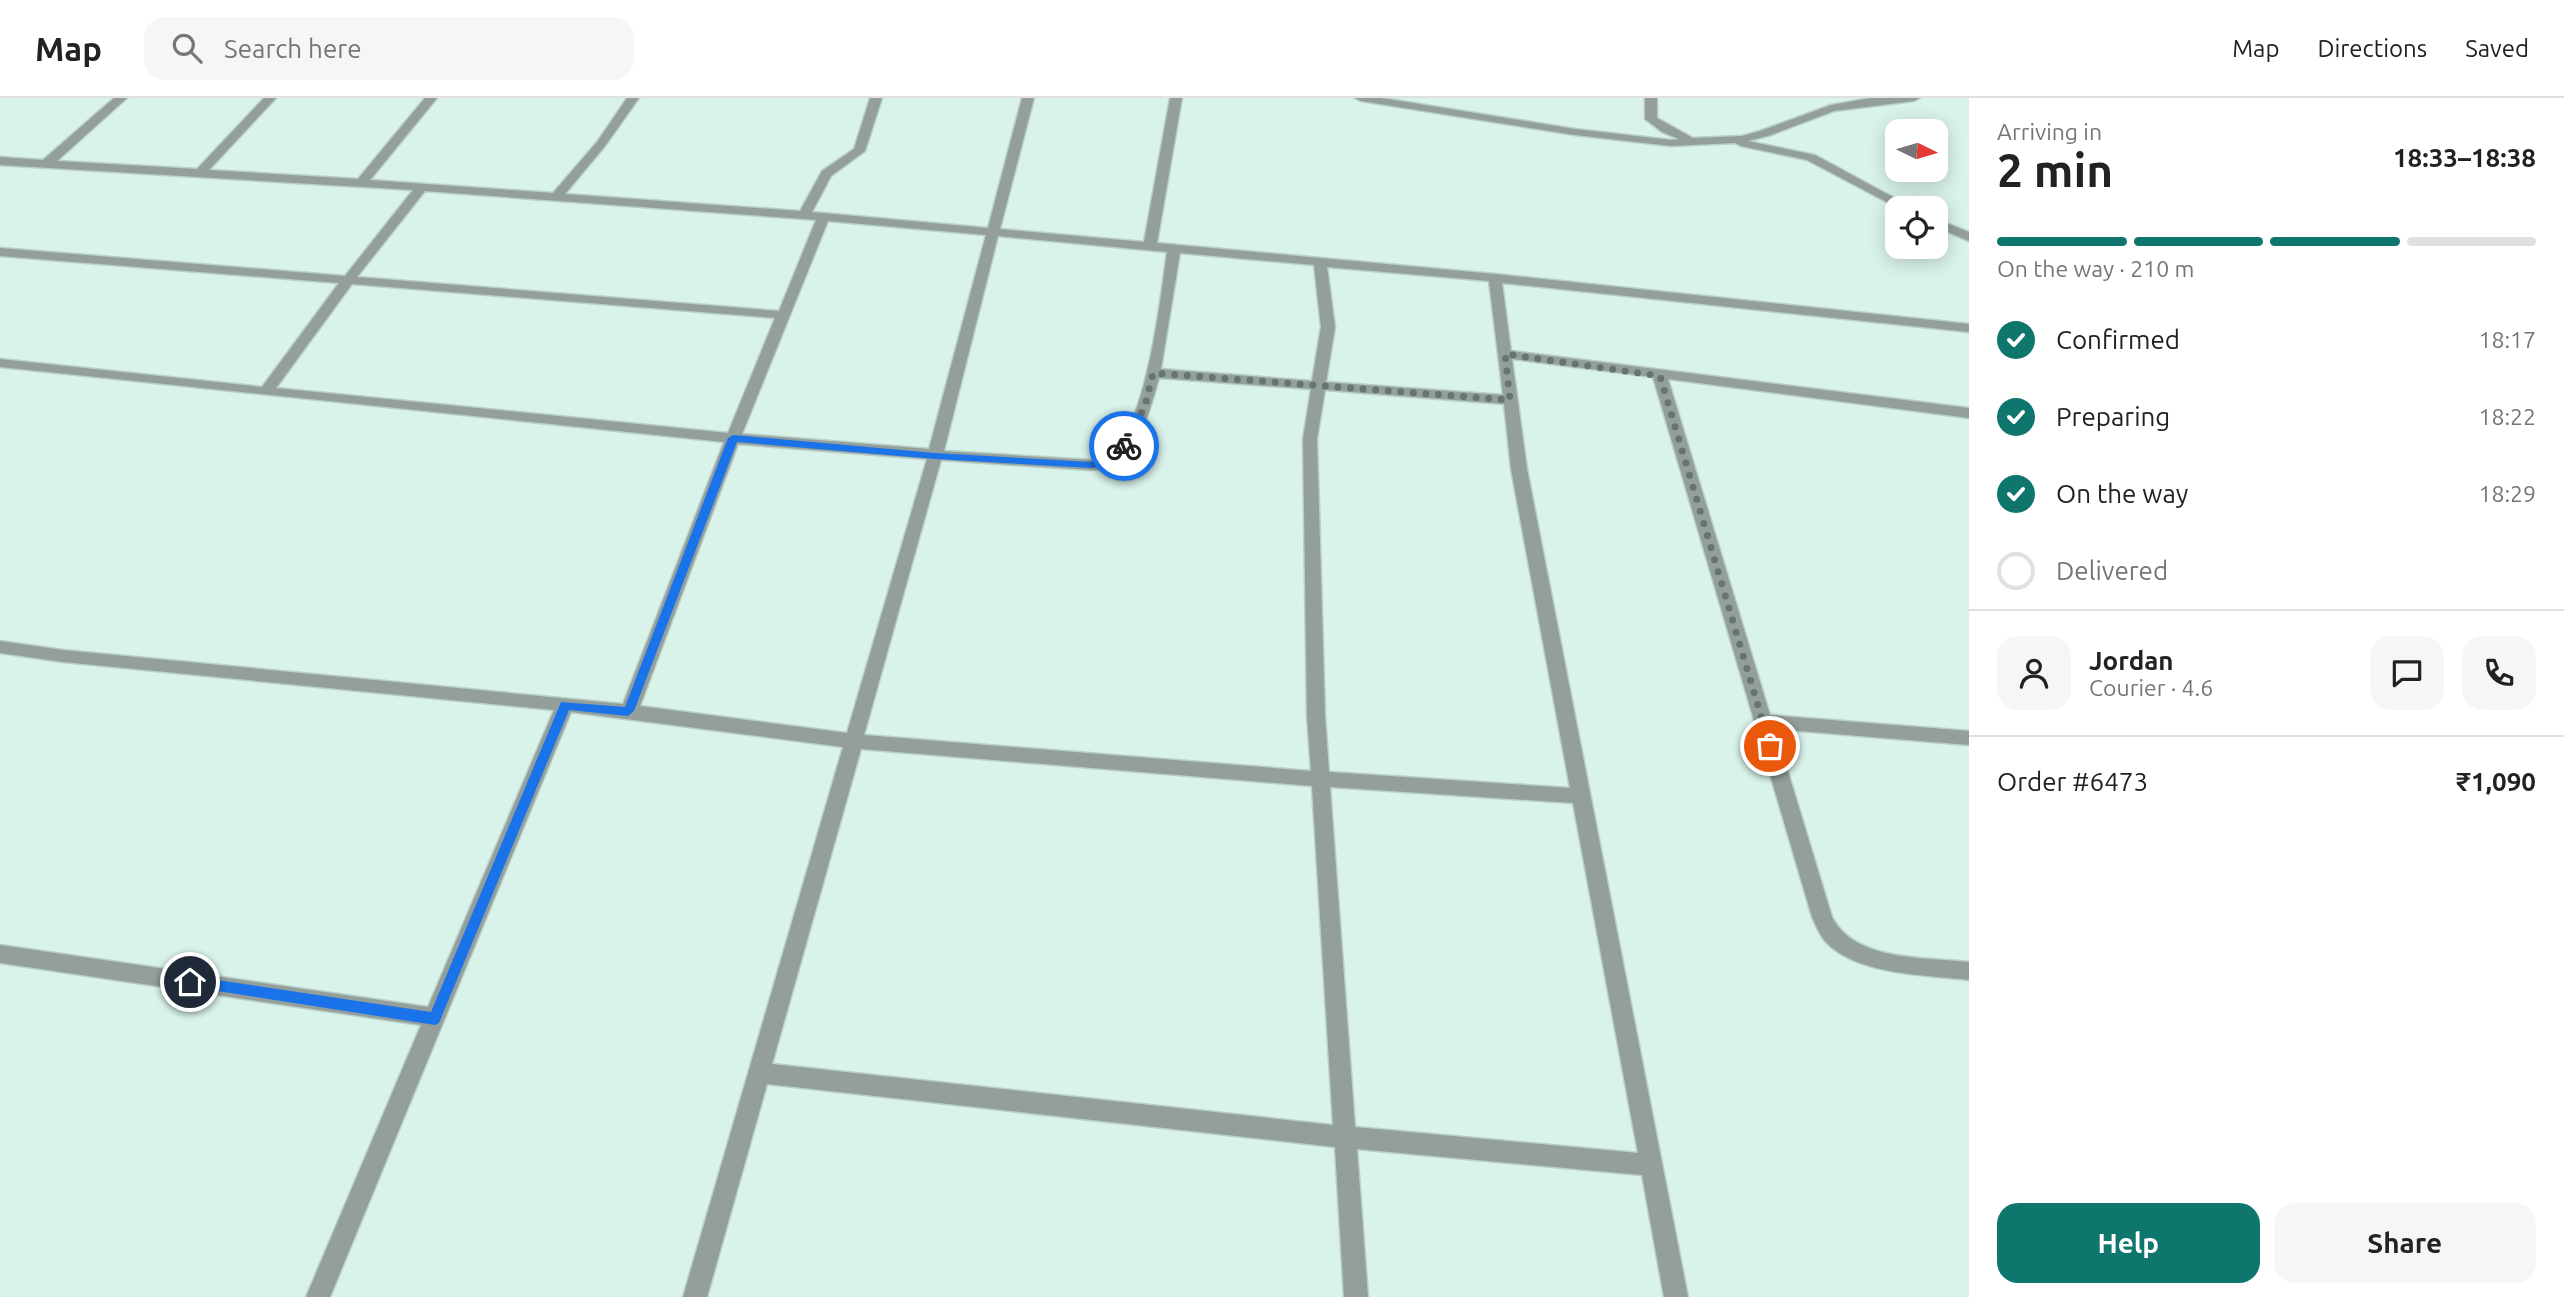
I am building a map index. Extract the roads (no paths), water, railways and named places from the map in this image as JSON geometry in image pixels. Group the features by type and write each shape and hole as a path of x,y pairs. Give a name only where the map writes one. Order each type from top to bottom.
{"street":[{"path":"46,164 121,98"},
{"path":"199,174 270,98"},
{"path":"362,183 431,98"},
{"path":"556,197 601,144 633,98"},
{"path":"804,215 826,174 859,151 876,98"},
{"path":"695,1297 935,456 1028,98"},
{"path":"1150,246 1176,98"},
{"path":"1361,98 1622,138 1700,143 1731,141 1764,134 1828,103 1914,98"},
{"path":"1651,98 1650,119 1655,125 1700,143"},
{"path":"1731,141 1811,158 1885,197"},
{"path":"0,161 422,187 824,216 1495,278 1830,311 1969,328"},
{"path":"265,392 348,280 422,187"},
{"path":"628,711 733,438 824,216"},
{"path":"1948,228 1969,237"},
{"path":"0,362 265,392 733,438 935,456 1091,465 1110,462 1120,453 1140,419 1153,373 1174,248"},
{"path":"0,251 783,315"},
{"path":"1321,262 1328,327 1310,439 1316,716 1356,1297"},
{"path":"1495,278 1519,470 1675,1297"},
{"path":"1505,354 1660,376 1969,413"},
{"path":"1153,373 1510,400"},
{"path":"1660,376 1822,917 1833,937 1850,949 1872,957 1969,971"},
{"path":"0,648 76,658 628,711 854,741 1321,779 1579,796"},
{"path":"318,1297 565,705"},
{"path":"1762,722 1969,738"},
{"path":"0,954 435,1018"},
{"path":"759,1073 1345,1137 1650,1165"}]}
